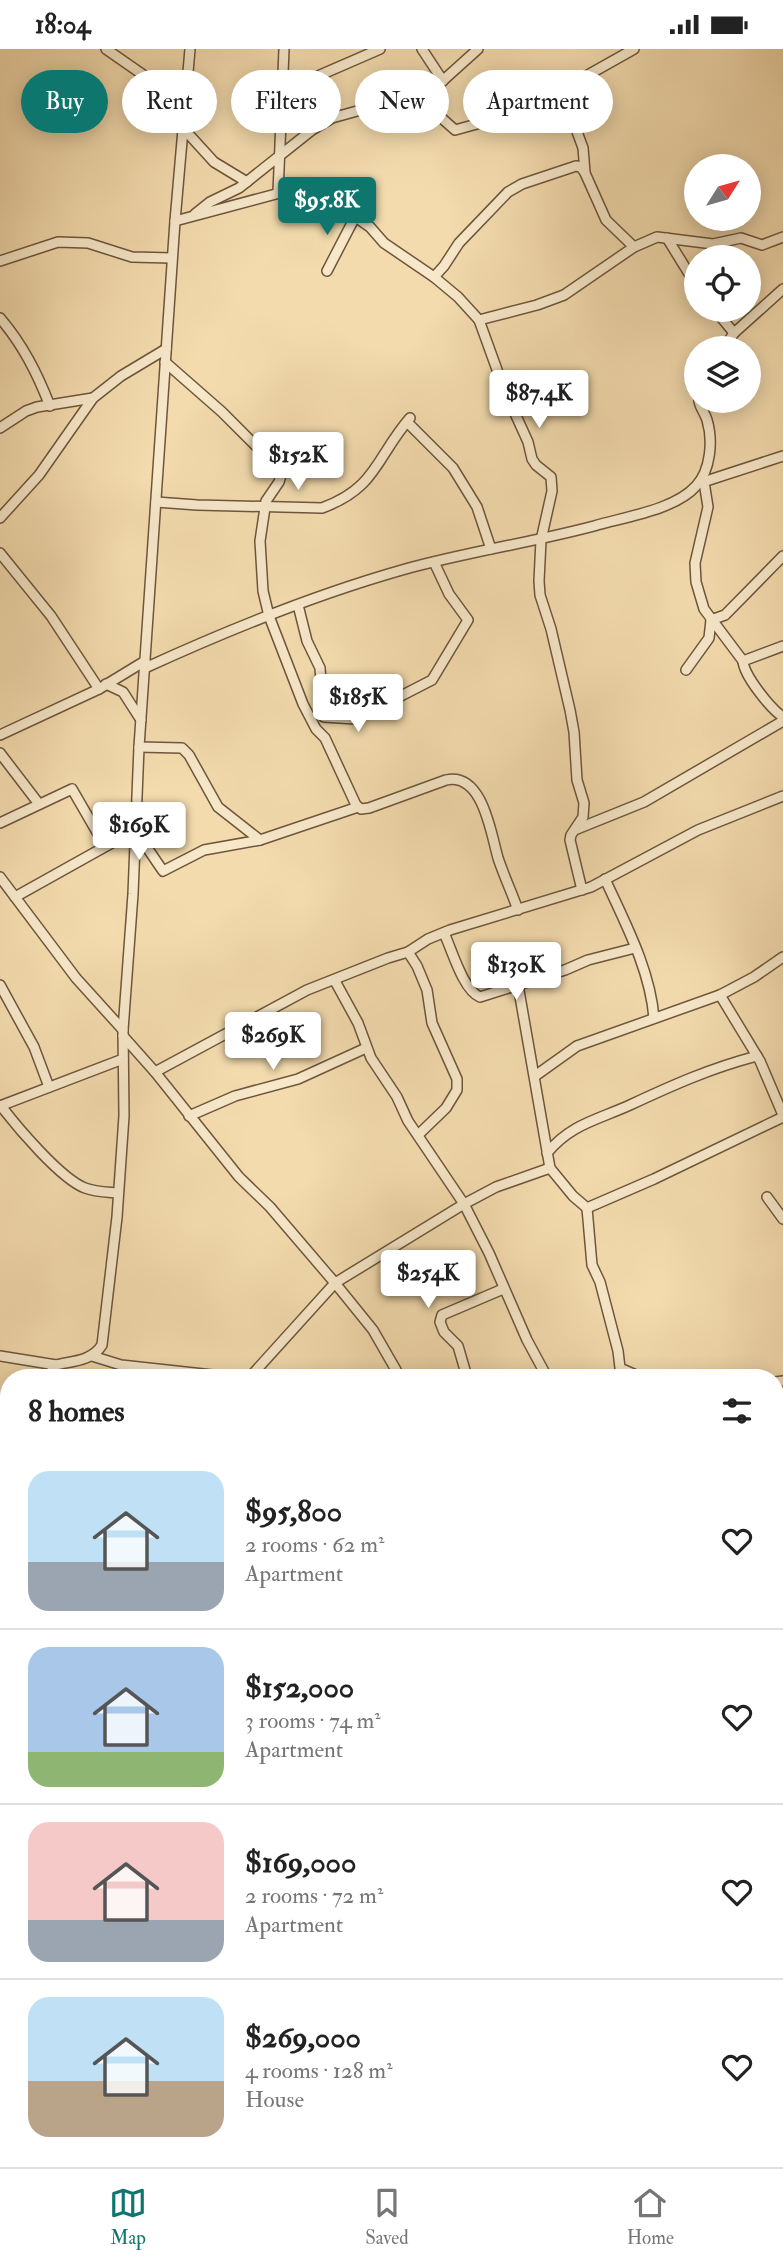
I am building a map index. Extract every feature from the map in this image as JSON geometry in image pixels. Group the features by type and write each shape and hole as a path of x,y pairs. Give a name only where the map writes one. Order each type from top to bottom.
{"street":[{"path":"106,49 136,70"},
{"path":"188,70 190,49"},
{"path":"283,70 284,49"},
{"path":"332,70 380,49"},
{"path":"422,49 436,70"},
{"path":"449,76 478,49"},
{"path":"595,70 634,49"},
{"path":"194,214 247,182 312,130 332,118 355,110"},
{"path":"92,1356 102,1345 124,1116 123,1033 133,894 139,747 183,133"},
{"path":"188,133 214,162 247,182"},
{"path":"278,193 280,133"},
{"path":"578,133 583,148 585,173"},
{"path":"434,277 458,243 508,192 522,184 570,167 579,166 585,173 606,220 634,247"},
{"path":"175,221 317,184 336,203 370,227 397,254 434,277 458,297 479,320 499,376 528,442 532,459 551,477 552,491 541,540 540,595 551,629 574,732 577,780 584,803 583,817 570,835 570,840 582,890"},
{"path":"327,271 355,217"},
{"path":"479,320 564,295 634,247 657,237 713,244 741,238 762,244 783,237"},
{"path":"667,238 684,266"},
{"path":"0,261 58,242 88,243 132,257 172,258"},
{"path":"732,336 783,289"},
{"path":"0,318 31,360 50,406"},
{"path":"725,322 734,333"},
{"path":"0,518 39,475 93,398 121,376 166,349"},
{"path":"165,362 222,412 282,472 283,476 267,498 260,541 269,616 303,704 316,729 325,738 358,807"},
{"path":"0,428 26,411 93,398"},
{"path":"575,830 644,802 783,719 772,709 746,672 743,661 704,609 696,582 695,563 708,506 701,483 708,461 710,436 703,413"},
{"path":"156,502 265,507 322,507 336,503 369,480 397,433 409,420 453,467 477,507 491,549"},
{"path":"0,735 145,665 298,605 434,562 541,540 658,508 687,494 701,483 783,456"},
{"path":"0,553 103,686 123,692 141,720"},
{"path":"711,620 725,615 783,556"},
{"path":"298,605 307,641 320,667 324,717 356,719 432,680 468,620 449,594 434,562"},
{"path":"686,670 709,638 711,620"},
{"path":"743,661 783,646"},
{"path":"139,747 182,748 189,755 218,807 260,840"},
{"path":"0,753 39,804"},
{"path":"135,829 163,871 204,851 260,840 358,807 369,808 385,803 454,778 463,781 488,817 498,859 518,910"},
{"path":"0,823 72,789 106,846"},
{"path":"155,1072 307,990 388,958 408,953 444,933 582,890 698,830 783,796"},
{"path":"15,897 135,829"},
{"path":"0,877 76,978 239,1177 270,1207 373,1330 395,1369"},
{"path":"606,879 635,948 653,1001 654,1018"},
{"path":"444,933 461,974 475,995 480,997 588,960 635,948"},
{"path":"408,953 427,990 432,1023 457,1079 457,1090 446,1108 418,1135"},
{"path":"535,1076 578,1045 720,995 754,977 783,957"},
{"path":"335,981 358,1023 366,1048 464,1205 543,1369"},
{"path":"0,985 34,1047 49,1087"},
{"path":"517,985 550,1168 573,1196 587,1208 592,1265 600,1282 620,1368 623,1369"},
{"path":"587,1208 654,1179 783,1116 757,1056 720,995"},
{"path":"189,1116 235,1096 298,1079 366,1048"},
{"path":"547,1153 560,1137 602,1115 683,1080 757,1056"},
{"path":"118,1193 93,1191 78,1185 0,1108 123,1059"},
{"path":"257,1369 335,1283 496,1187 550,1168"},
{"path":"767,1197 783,1219"},
{"path":"465,1369 458,1346 444,1332 440,1322 442,1315 503,1289"},
{"path":"0,1356 55,1365 92,1356 131,1369"},
{"path":"52,1369 55,1365"}]}
